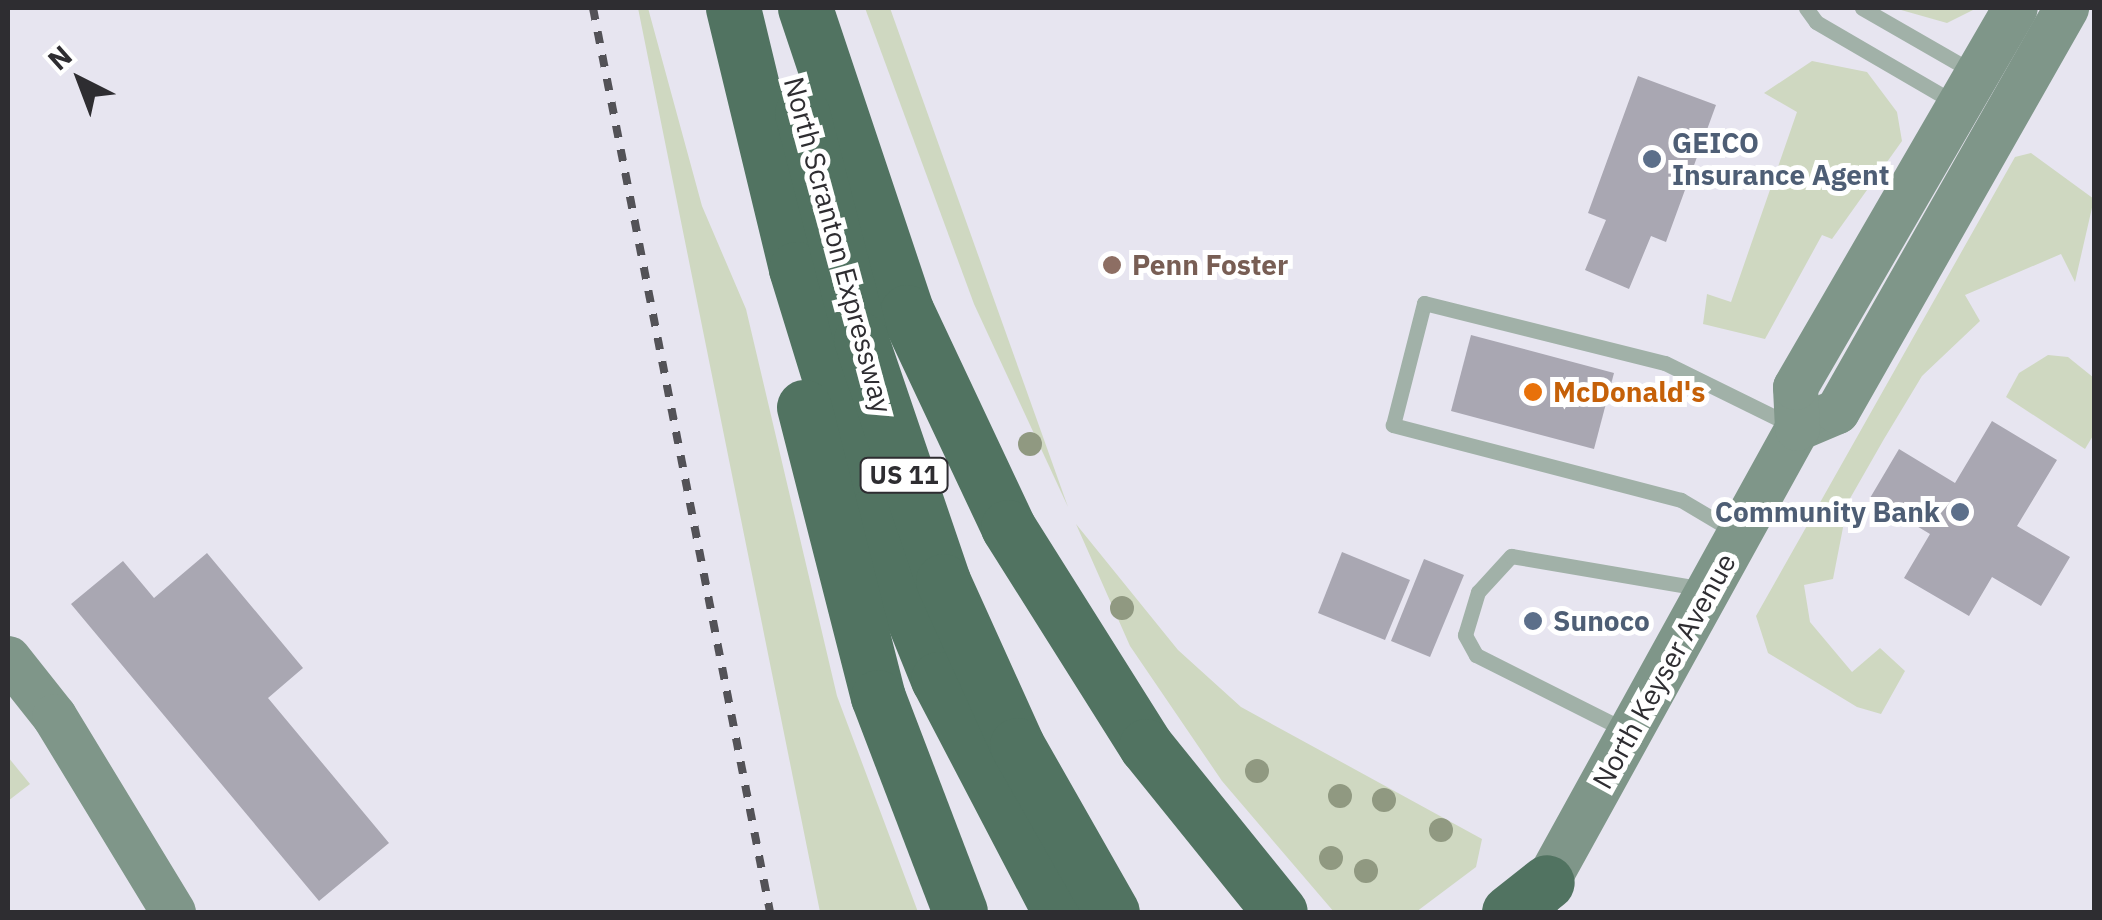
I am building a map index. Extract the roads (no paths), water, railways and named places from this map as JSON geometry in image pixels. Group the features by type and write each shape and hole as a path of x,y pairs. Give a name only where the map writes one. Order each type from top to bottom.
{"highway":[{"name":"North Scranton Expressway","path":"776,8 838,258 913,502 1017,745 1112,912"},
{"path":"805,8 907,312 1008,527 1146,746 1280,912"},
{"name":"North Scranton Expressway","path":"738,28 796,269 872,516 946,696 1060,912"},
{"path":"738,28 828,520 878,697 960,912"}],"main road":[{"name":"North Keyser Avenue","path":"1529,902 1630,732 1798,428 1795,387 2015,8"},
{"path":"1798,428 1836,411 2004,106 2066,8"},
{"path":"8,658 54,716 173,912"}],"lane":[{"path":"1806,8 1816,22 2004,106"},
{"path":"1862,8 1966,88 2004,106"},
{"path":"1739,534 1682,500 1393,424 1424,303 1665,363 1798,428"},
{"path":"1630,732 1476,655 1465,636 1478,592 1511,556 1708,590"}],"railway":[{"path":"593,8 770,912"}],"place":[{"name":"GEICO Insurance Agent","path":"1652,159"},
{"name":"Penn Foster","path":"1112,265"},
{"name":"McDonald's","path":"1533,392"},
{"name":"Community Bank","path":"1960,512"},
{"name":"Sunoco","path":"1533,621"}]}
